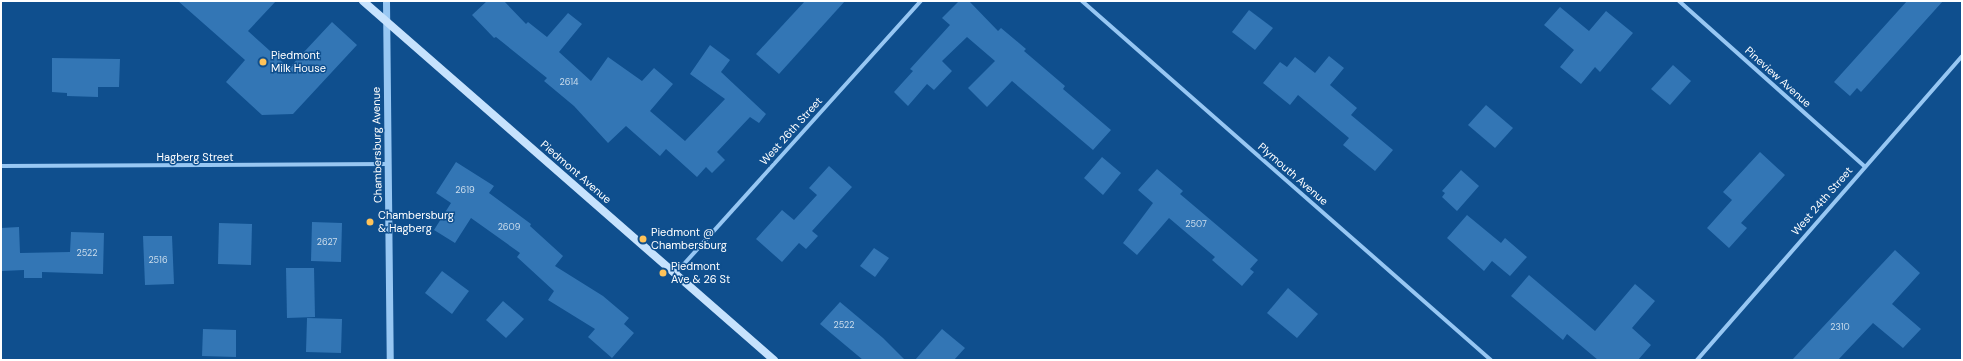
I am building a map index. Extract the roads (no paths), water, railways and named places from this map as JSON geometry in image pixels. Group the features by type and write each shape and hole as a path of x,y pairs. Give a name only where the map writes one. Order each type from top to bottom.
{"main road":[{"name":"Piedmont Avenue","path":"363,1 774,360"}],"street":[{"name":"Chambersburg Avenue","path":"386,1 390,360"},
{"name":"West 26th Street","path":"675,274 921,1"},
{"name":"Plymouth Avenue","path":"1082,1 1491,360"},
{"name":"Pineview Avenue","path":"1680,1 1864,166"},
{"name":"West 24th Street","path":"1697,360 1864,166 1962,56"},
{"name":"Hagberg Street","path":"1,166 388,164"}],"place":[{"name":"Piedmont Milk House","path":"263,62"},
{"name":"Chambersburg & Hagberg","path":"370,222"},
{"name":"Piedmont @ Chambersburg","path":"643,239"},
{"name":"Piedmont Ave & 26 St","path":"663,273"}]}
